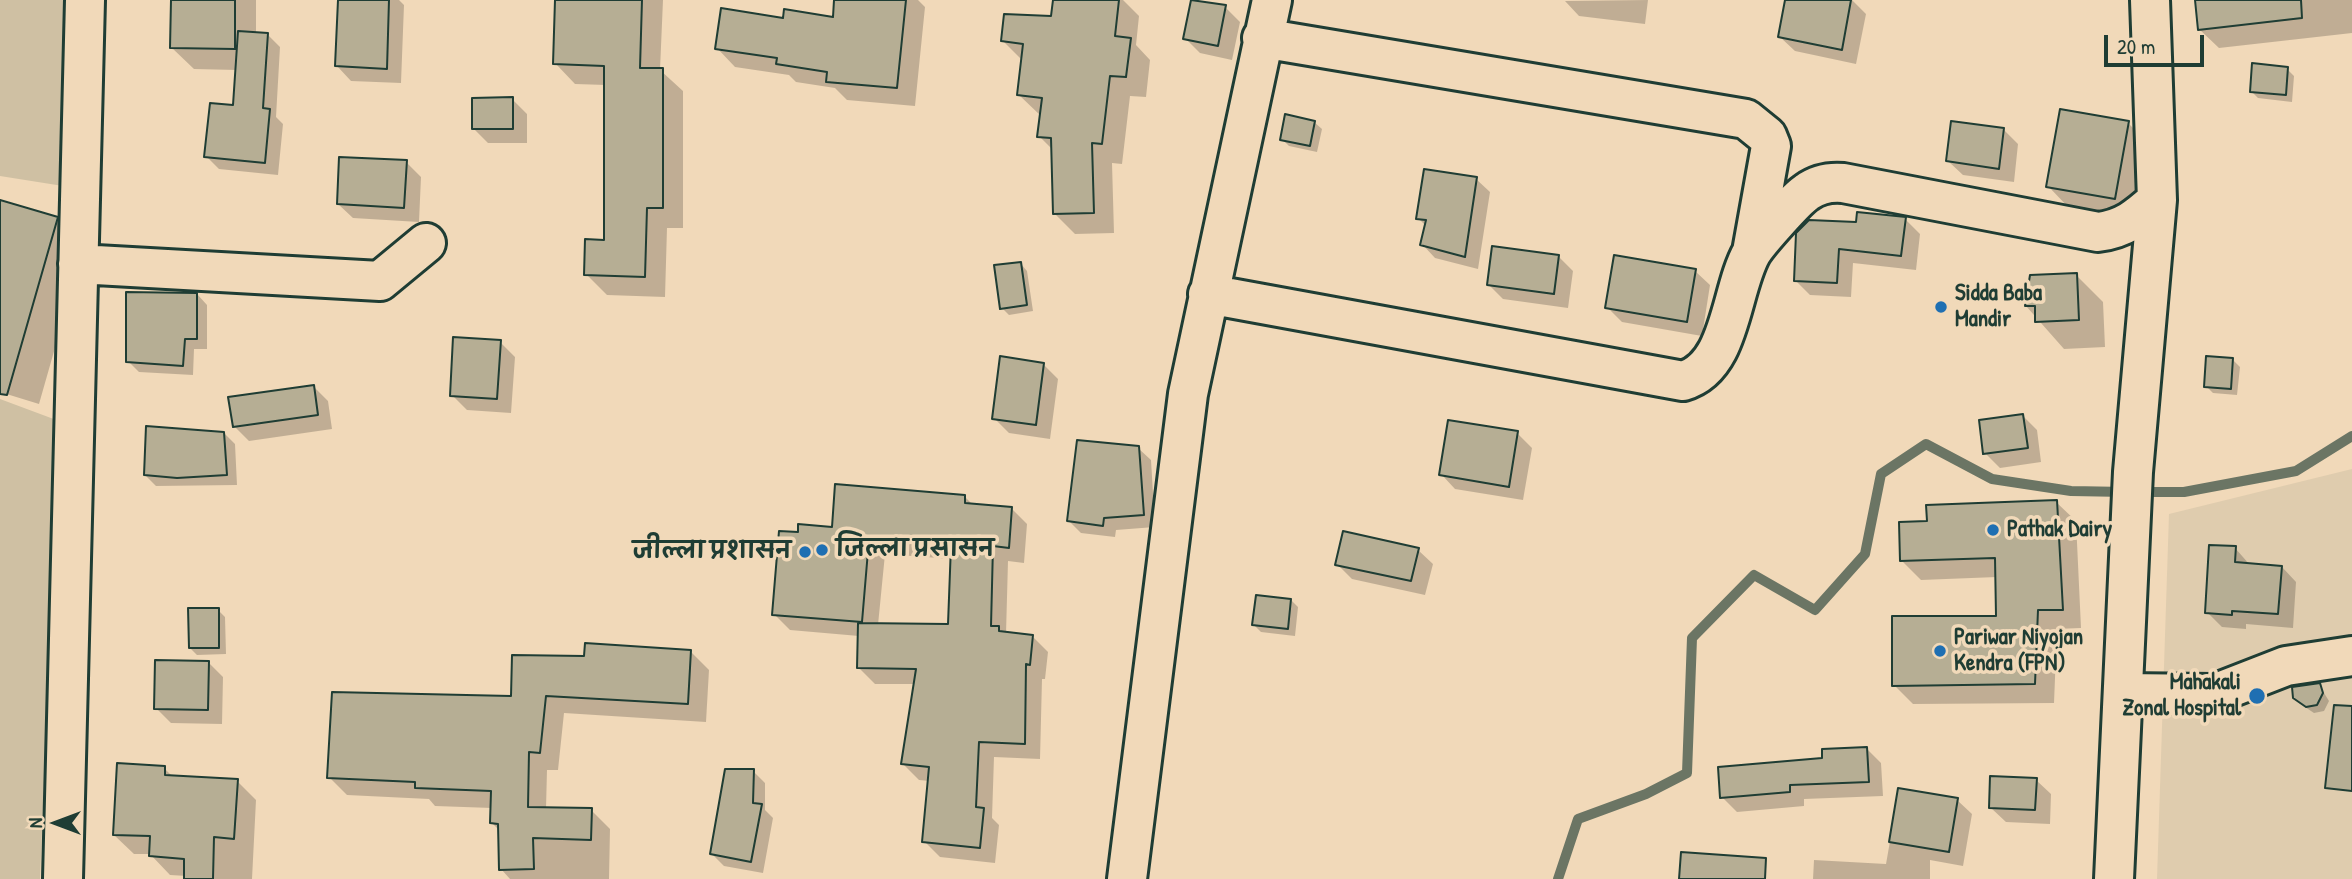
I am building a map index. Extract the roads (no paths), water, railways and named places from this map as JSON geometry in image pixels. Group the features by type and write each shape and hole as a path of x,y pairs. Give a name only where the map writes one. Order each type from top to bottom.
{"street":[{"path":"63,879 85,0"},
{"path":"1127,879 1188,394 1272,0"},
{"path":"2114,879 2133,472 2157,200 2150,0"},
{"path":"1209,294 1683,381 1703,372 1716,355 1752,252 1771,146 1767,136 1746,119 1262,38"},
{"path":"1752,252 1807,192 1832,182 2098,232 2115,230 2133,221 2157,200"},
{"path":"78,264 380,281 426,243"},
{"path":"2123,693 2214,694 2286,666 2352,656"}],"waterway":[{"path":"2141,492 2184,492 2296,471 2352,436"},
{"path":"1558,879 1578,819 1646,794 1687,773 1692,638 1754,575 1815,610 1865,554 1881,474 1926,444 1992,479 2071,491 2126,492"}],"place":[{"name":"Sidda Baba Mandir","path":"1941,307"},
{"name":"Pathak Dairy","path":"1993,530"},
{"name":"जिल्ला प्रसासन","path":"822,550"},
{"name":"जील्ला प्रशासन","path":"805,552"},
{"name":"Pariwar Niyojan Kendra (FPN)","path":"1940,651"},
{"name":"Mahakali Zonal Hospital","path":"2257,696"}]}
